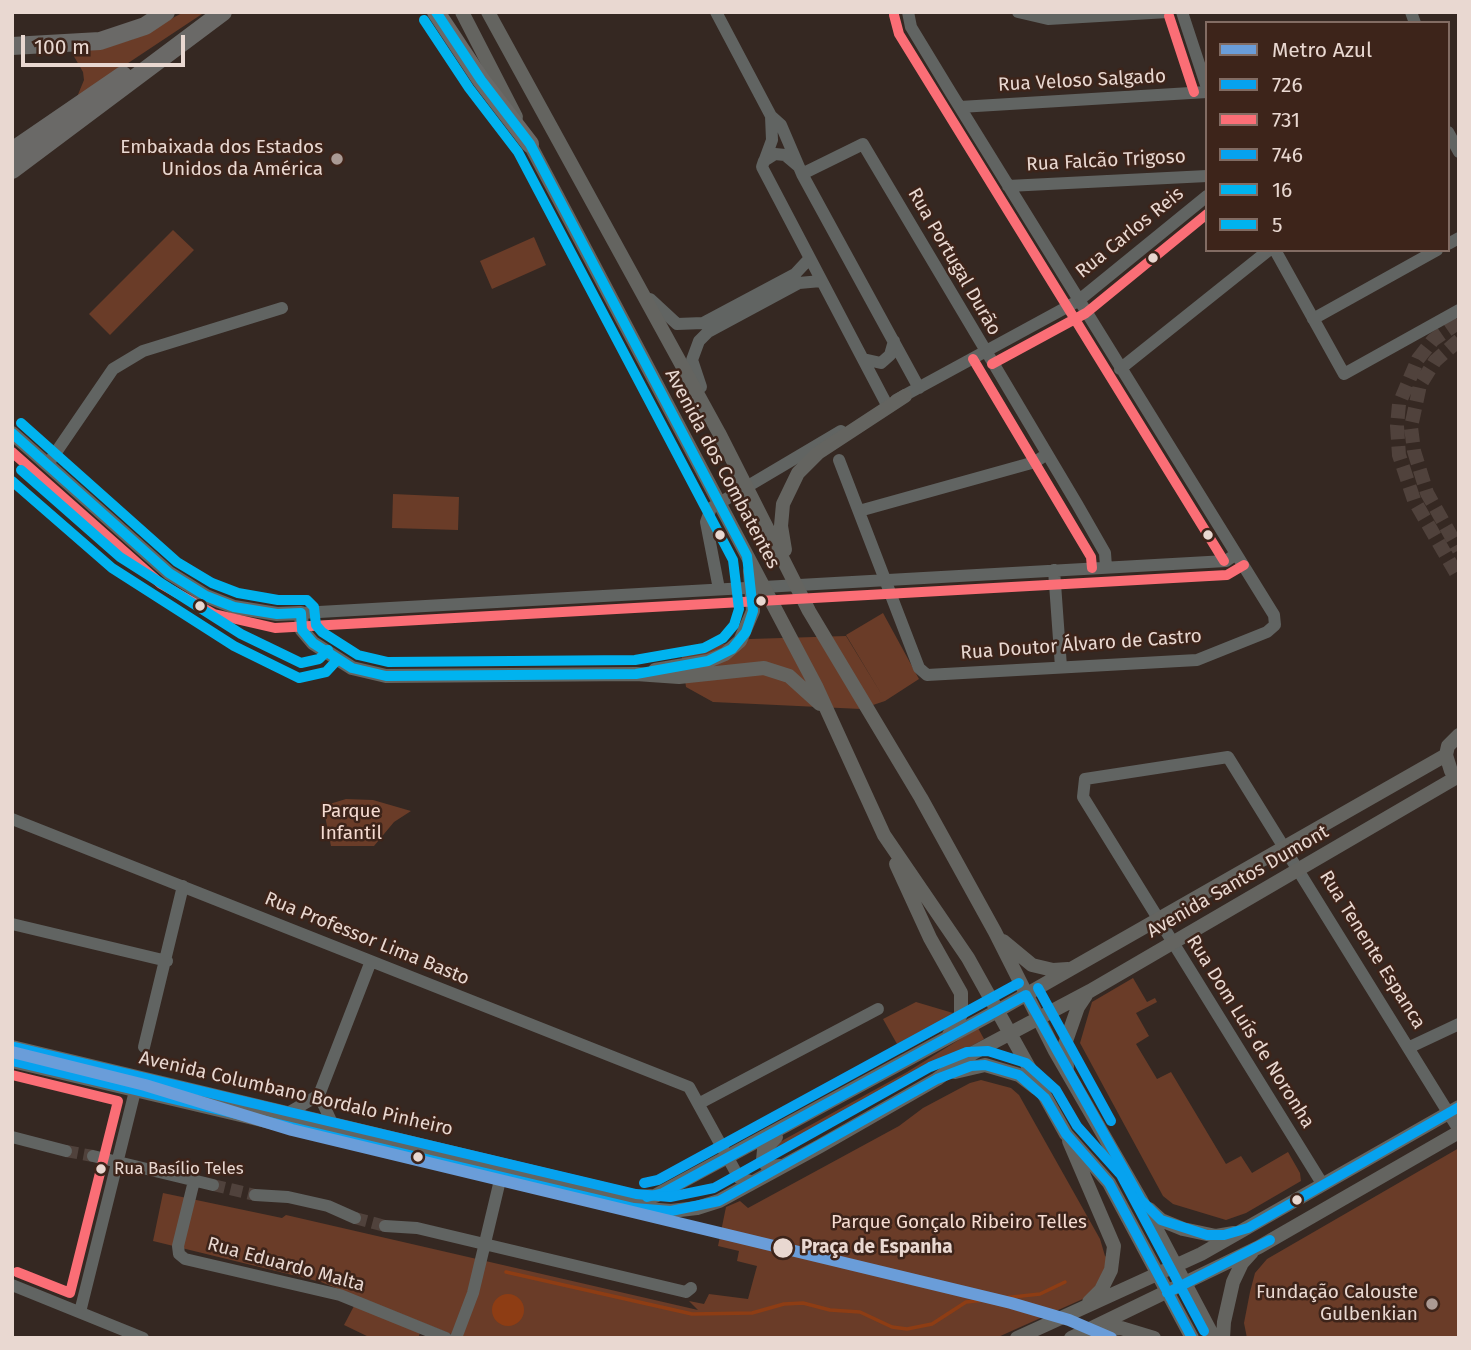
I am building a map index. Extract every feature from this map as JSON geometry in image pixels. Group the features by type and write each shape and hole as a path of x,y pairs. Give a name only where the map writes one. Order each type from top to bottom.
{"highway":[{"path":"16,44 100,41 145,26 166,12"},
{"path":"12,151 136,65 163,54 223,12"},
{"path":"436,12 481,80 530,144"},
{"path":"12,170 147,72 163,54"}],"main road":[{"name":"Avenida dos Combatentes","path":"462,12 826,710 884,835 968,958 999,1010"},
{"name":"Avenida dos Combatentes","path":"488,12 719,433 787,562 809,611 921,798 995,932"},
{"path":"787,562 781,526 786,492 798,473 818,453 905,396"},
{"path":"12,433 158,564 194,590 246,609 277,614 301,613 302,630 313,643 352,668 386,676 773,670 797,682 826,710"},
{"path":"678,671 725,654 746,632 754,598 747,556"},
{"path":"1458,777 1451,771 1446,755 1448,746 1459,735"},
{"name":"Avenida Santos Dumont","path":"1026,995 1446,755"},
{"name":"Avenida Santos Dumont","path":"1038,1019 1458,777"},
{"path":"884,835 911,899 961,993 962,1009 957,1025 937,1045"},
{"path":"995,932 1038,1019 1141,1200 1214,1338"},
{"name":"Avenida Santos Dumont","path":"995,932 1018,957 1032,965 1054,970 1076,966"},
{"path":"1069,1076 1065,1044 1078,1007 1090,991"},
{"path":"727,1159 1026,995"},
{"path":"999,1010 1066,1134 1109,1231 1114,1251 1111,1270 1101,1290 1067,1316"},
{"path":"759,1179 1038,1019"},
{"name":"Avenida Columbano Bordalo Pinheiro","path":"12,1047 637,1197 663,1194 727,1159"},
{"name":"Avenida Columbano Bordalo Pinheiro","path":"12,1061 634,1208 671,1211 719,1201 759,1179"},
{"path":"937,1079 971,1066 985,1065 1019,1075 1045,1098"},
{"path":"135,1091 138,1076"},
{"path":"1017,1338 1176,1266 1454,1110"},
{"path":"788,1164 768,1167 763,1160 764,1150 802,1118"},
{"path":"332,1123 338,1138"},
{"path":"1072,1338 1259,1247 1459,1131"},
{"path":"1066,1134 1109,1184 1192,1338"},
{"path":"1141,1200 1161,1220 1207,1235 1224,1235 1248,1228"},
{"path":"1223,1338 1224,1322 1237,1271 1247,1256 1259,1247"},
{"path":"1072,1338 1114,1328 1154,1338"}],"street":[{"path":"716,12 771,116 781,125 796,153 800,170 919,388"},
{"path":"301,613 1226,561 1236,554 911,27 908,12"},
{"path":"1020,12 1048,19 1168,12"},
{"path":"1182,12 1205,84"},
{"name":"Rua Veloso Salgado","path":"960,107 1205,90"},
{"path":"771,116 772,140 764,161 763,173 887,405"},
{"path":"1450,136 1459,152"},
{"name":"Rua Portugal Durão","path":"800,170 863,144 1105,554 1106,567"},
{"path":"764,161 775,154 785,155 800,170"},
{"name":"Rua Falcão Trigoso","path":"1008,186 1205,176"},
{"name":"Rua Carlos Reis","path":"719,589 706,522 711,508 887,405 1078,301 1205,198"},
{"path":"1120,369 1266,252"},
{"path":"1276,252 1344,374 1459,310"},
{"path":"1313,318 1433,252"},
{"path":"638,288 668,319 692,326 703,323 794,274 809,259"},
{"path":"719,433 693,367 694,352 699,341 708,332 799,283 821,281"},
{"path":"48,464 113,369 143,351 282,308"},
{"path":"862,358 881,363 890,355 894,341"},
{"path":"859,511 1035,462 1047,454"},
{"path":"839,460 885,579"},
{"name":"Rua Doutor Álvaro de Castro","path":"885,579 919,668 925,674 1197,660 1267,632 1275,625 1274,615 1236,554"},
{"path":"1054,570 1061,667"},
{"name":"Rua Tenente Espanca","path":"1228,757 1410,1047 1454,1110 1459,1131"},
{"name":"Rua Dom Luís de Noronha","path":"1228,757 1165,769 1094,776 1085,779 1083,797 1322,1185"},
{"name":"Rua Professor Lima Basto","path":"12,819 689,1087 738,1178 759,1179"},
{"path":"144,1047 167,961 183,886"},
{"path":"12,924 167,961"},
{"path":"288,1113 319,1095 371,961"},
{"path":"700,1103 878,1009"},
{"path":"1410,1047 1459,1024"},
{"path":"80,1312 135,1091"},
{"path":"319,1095 332,1123"},
{"path":"12,1137 66,1151"},
{"path":"93,1156 193,1184 213,1185"},
{"path":"456,1338 473,1293 501,1176"},
{"name":"Rua Eduardo Malta","path":"193,1184 178,1245 180,1254 185,1259 340,1295 446,1338"},
{"path":"255,1195 288,1197 328,1206 355,1218"},
{"path":"385,1226 417,1228 686,1292 691,1288"},
{"path":"12,1284 143,1338"}],"green space":[{"path":"184,12 205,12 77,97 84,80 83,72 72,53 131,40"},
{"path":"173,230 194,250 110,335 89,314"},
{"path":"534,237 546,265 492,289 480,261"},
{"path":"393,494 459,497 458,530 392,528"},
{"path":"883,613 919,679 885,701 861,709 713,702 686,687 681,652 750,639 846,636 882,695 846,635"},
{"name":"Parque Infantil","path":"346,799 373,800 411,811 394,822 374,846 331,846 323,806"},
{"path":"1133,978 1147,1002 1155,998 1157,1002 1136,1013 1149,1036 1136,1044 1157,1079 1171,1072 1226,1164 1241,1156 1252,1173 1288,1152 1300,1173 1301,1181 1246,1213 1226,1220 1173,1204 1163,1196 1080,1043 1092,1002"},
{"path":"916,1002 953,1013 952,1018 943,1030 902,1053 883,1019"},
{"path":"978,1028 984,1039 855,1109 772,1160 770,1153 776,1144 907,1072"},
{"name":"Parque Gonçalo Ribeiro Telles","path":"981,1080 1011,1088 1019,1095 1100,1239 1105,1256 1109,1258 1101,1280 1085,1298 996,1338 461,1338 321,1282 153,1241 163,1193 282,1218 286,1215 698,1310 689,1301 704,1304 709,1294 748,1299 757,1266 737,1261 739,1251 718,1246 726,1207 740,1201 748,1208 899,1126 923,1108"},
{"path":"1459,1148 1459,1338 1247,1338 1244,1323 1250,1292 1255,1273 1267,1259"},
{"path":"354,1306 420,1333 418,1338 371,1338 344,1325"}],"shaded area":[{"path":"508,1294 519,1299 524,1310 519,1321 508,1326 497,1321 492,1310 497,1299"}],"waterway":[{"path":"506,1272 692,1314 752,1313 784,1304 803,1303 830,1310 860,1312 892,1327 907,1329 932,1324 966,1302 1040,1294 1065,1282"}],"tunnel":[{"path":"1459,322 1433,340 1418,359 1399,404 1397,426 1399,455 1414,500 1459,578"},
{"path":"1459,340 1435,361 1420,385 1411,427 1414,451 1427,493 1459,550"},
{"path":"66,1151 93,1156"},
{"path":"213,1185 255,1195"},
{"path":"355,1218 385,1226"}],"metro line":[{"name":"Azul","path":"12,1052 145,1085 292,1130 1011,1303 1069,1320 1111,1338"}],"transit line":[{"name":"16","path":"12,433 169,573 206,596 234,607 277,614 301,613 302,630 313,643 352,668 386,676 636,674 708,661 732,649 746,632 753,611 747,556 530,144 481,80 436,12"},
{"name":"731","path":"894,15 899,34 1224,561"},
{"name":"731","path":"1169,16 1194,92"},
{"name":"5","path":"21,423 177,562 212,583 238,593 278,600 307,600 314,607 316,625 322,632 358,655 388,662 635,660 704,648 723,638 734,625 739,609 733,560 518,152 469,88 424,20"},
{"name":"731","path":"992,364 1086,313 1205,216"},
{"name":"731","path":"973,359 1091,557 1092,568"},
{"name":"731","path":"12,452 161,584 214,614 275,628 1227,575 1244,565"},
{"name":"5","path":"21,470 120,557 241,634 301,663 319,659 328,650"},
{"name":"16","path":"12,481 112,568 234,646 299,678 326,672 338,659"},
{"name":"746","path":"644,1183 658,1180 1019,983"},
{"name":"746","path":"1038,988 1111,1121"},
{"name":"726","path":"1026,995 1141,1200 1161,1220 1207,1235 1224,1235 1248,1228 1459,1107"},
{"name":"726","path":"647,1197 663,1193 1026,995"},
{"name":"746","path":"15,1047 636,1194 670,1197 714,1188 930,1067 967,1052 988,1051 1026,1063 1056,1090 1077,1126 1121,1175 1204,1331"},
{"name":"726","path":"12,1061 634,1208 671,1211 719,1201 937,1079 971,1066 985,1065 1019,1075 1045,1098 1066,1134 1109,1183 1192,1338"},
{"name":"731","path":"12,1075 118,1101 70,1293 17,1272"},
{"name":"726","path":"1167,1293 1270,1240"}],"place":[{"name":"Embaixada dos Estados Unidos da América","path":"337,159"},
{"name":"Rua Basílio Teles","path":"101,1169"},
{"name":"Praça de Espanha","path":"783,1248"},
{"name":"Fundação Calouste Gulbenkian","path":"1432,1304"}]}
